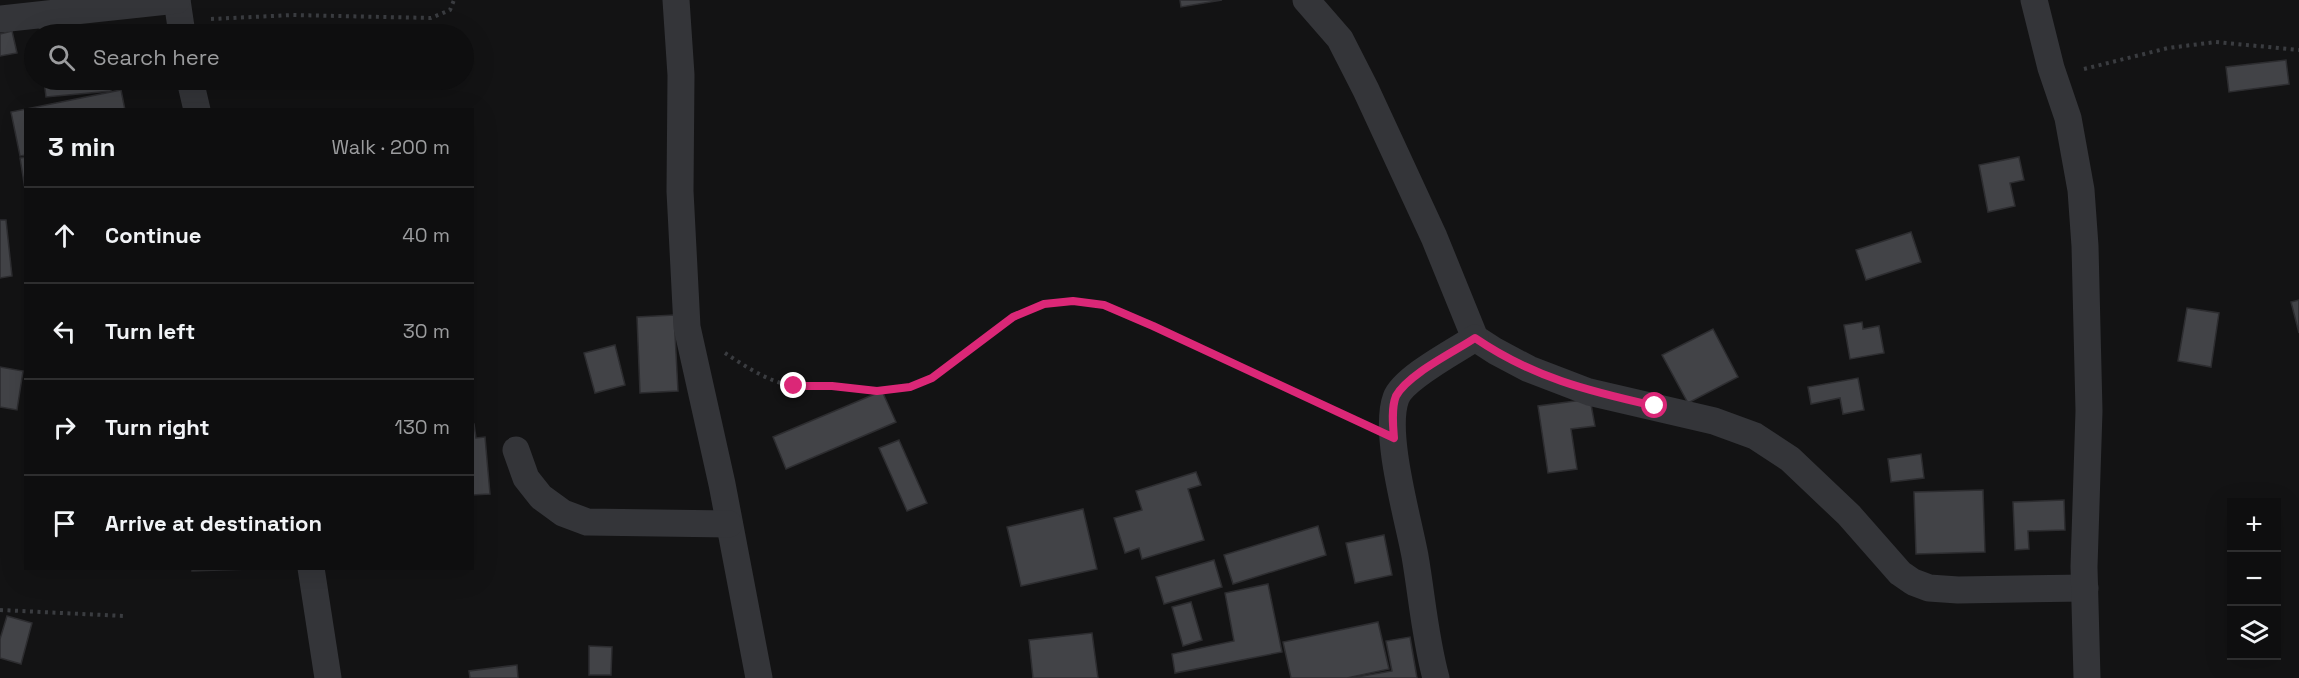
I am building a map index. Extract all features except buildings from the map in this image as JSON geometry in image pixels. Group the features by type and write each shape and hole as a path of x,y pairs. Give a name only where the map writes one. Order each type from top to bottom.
{"street":[{"path":"676,0 681,75 680,191 687,327 759,678"},
{"path":"1306,0 1340,39 1366,90 1454,282 1465,317 1475,338 1529,369 1589,392 1714,421 1755,436 1790,459 1850,515 1899,573 1913,582 1929,588 1958,590 2085,588"},
{"path":"2034,0 2056,87 2068,118 2081,190 2085,246 2089,411 2085,588 2087,678"},
{"path":"0,19 179,15"},
{"path":"192,90 197,108"},
{"path":"1436,678 1429,652 1415,555 1400,486 1394,438 1396,397 1406,384 1419,374 1475,338"},
{"path":"516,450 526,478 541,497 563,513 587,522 729,524"},
{"path":"311,570 328,678"}],"path":[{"path":"179,15 227,18 292,15 333,18 430,18 450,10 454,0"},
{"path":"2056,87 2085,68 2168,48 2216,42 2299,50"},
{"path":"687,327 734,359 772,380 794,386 832,386 877,391 910,387 932,378 1013,317 1044,304 1073,301 1104,305 1394,438"},
{"path":"0,610 124,616"}],"route":[{"path":"794,386 832,386 877,391 910,387 932,378 1013,317 1044,304 1073,301 1104,305 1229,360 1394,438 1393,415 1396,397 1406,384 1475,338 1529,369 1589,392 1655,406"}]}
